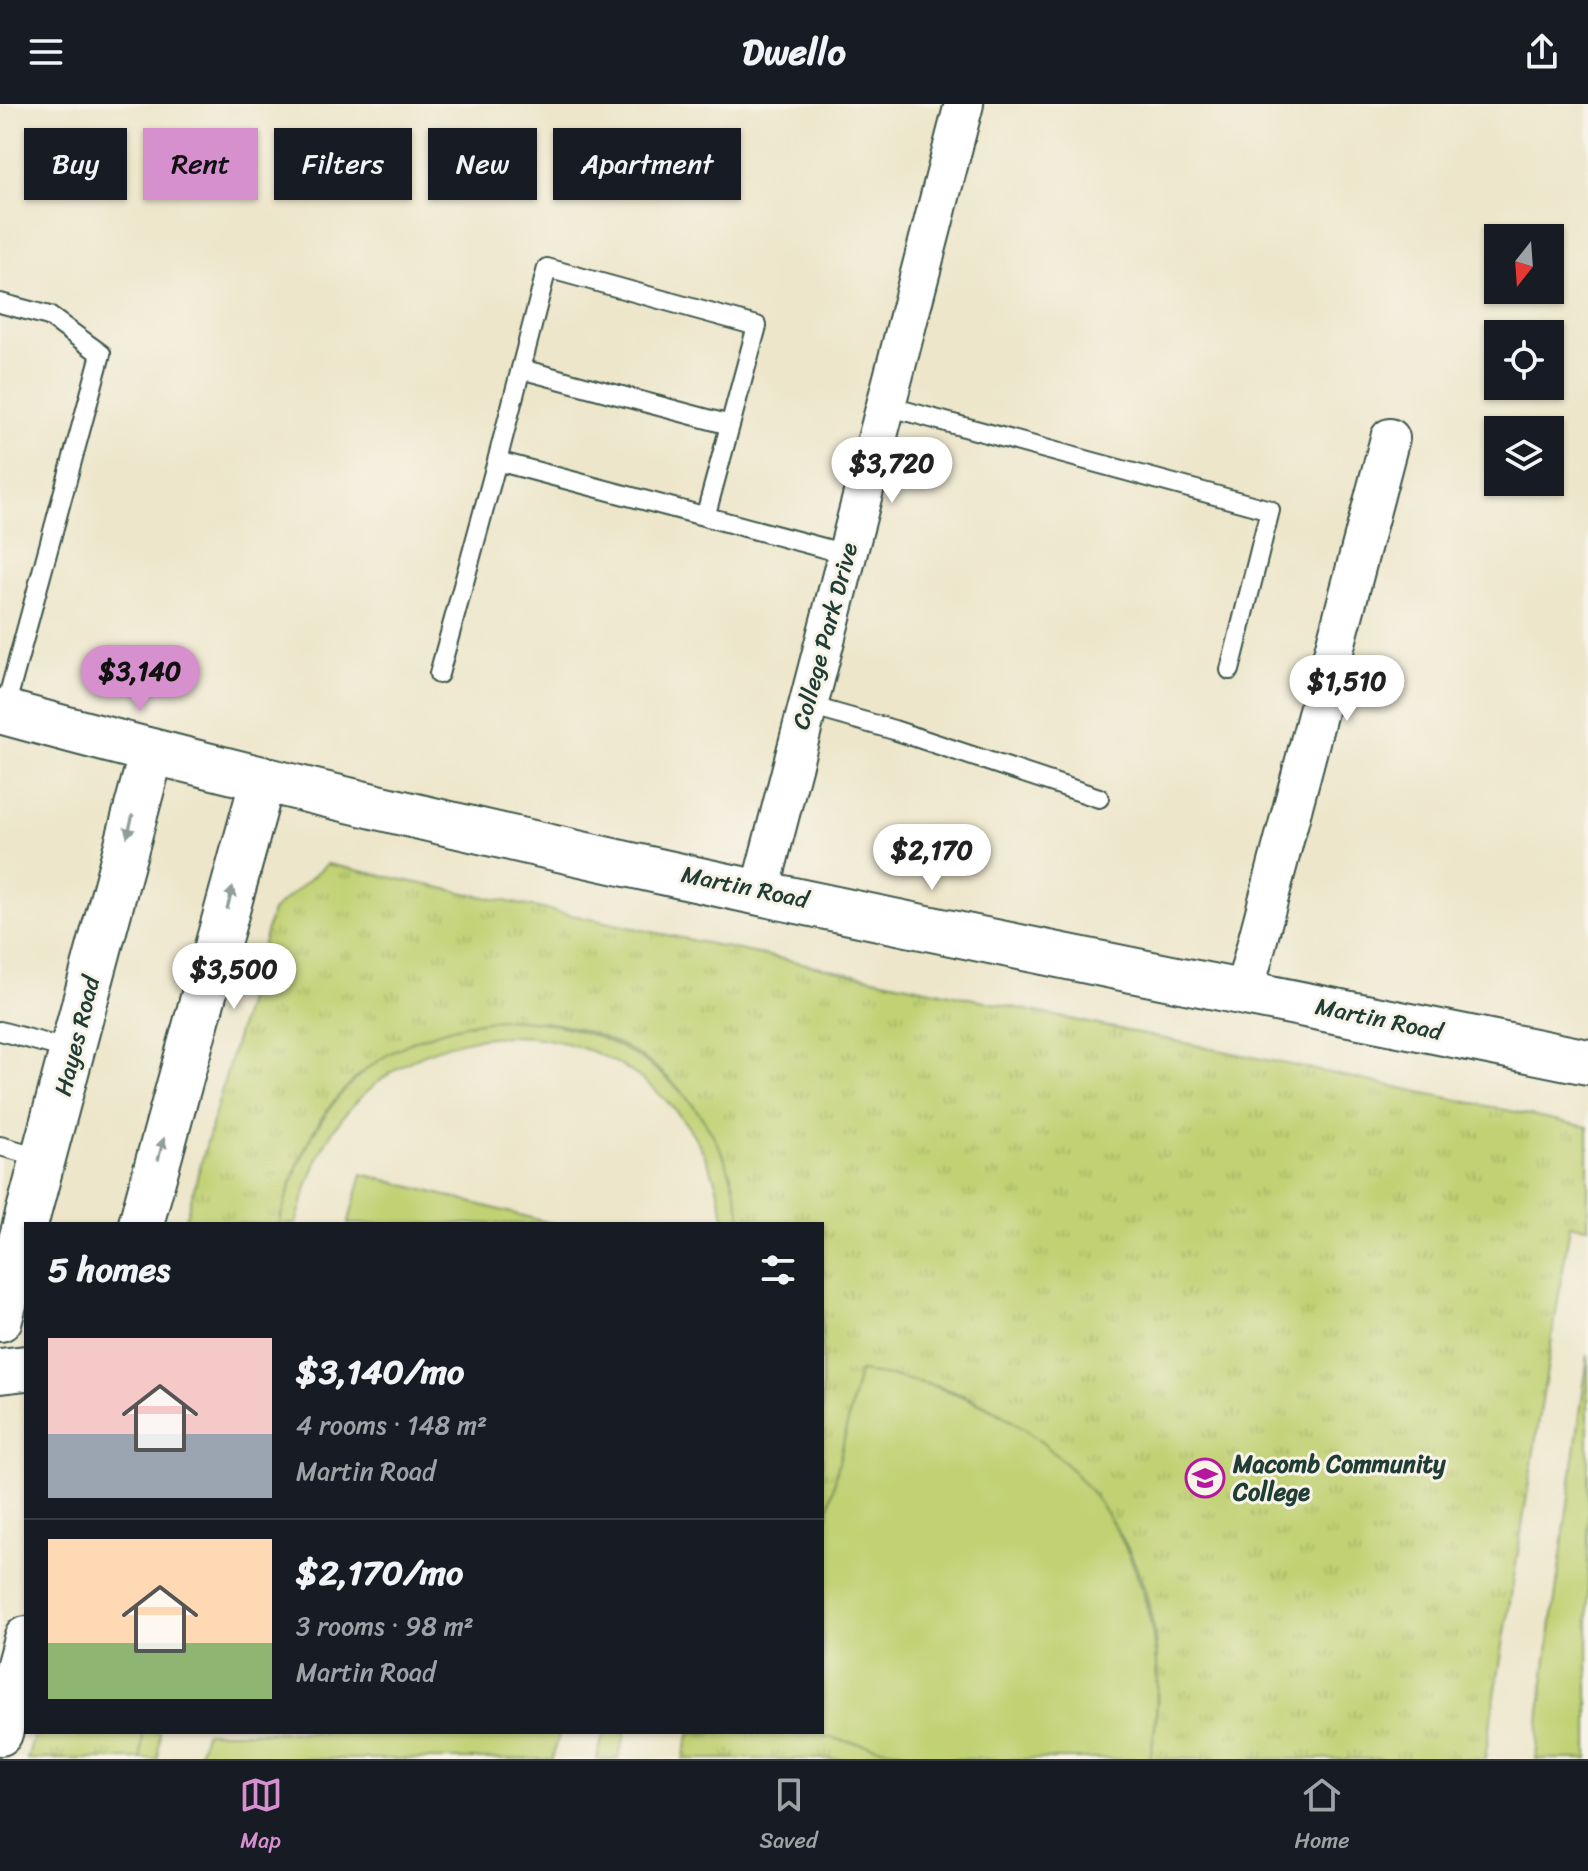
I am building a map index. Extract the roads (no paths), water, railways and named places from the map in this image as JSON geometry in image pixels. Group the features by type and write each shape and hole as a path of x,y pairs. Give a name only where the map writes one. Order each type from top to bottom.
{"street":[{"name":"College Park Drive","path":"760,891 964,104"},
{"path":"1244,992 1390,438"},
{"name":"Martin Road","path":"1,716 263,779 760,891 1588,1062"},
{"name":"Hayes Road","path":"28,1222 152,751"},
{"path":"142,1222 263,779"},
{"name":"Hayes Road","path":"0,1319 24,1236"},
{"path":"0,1371 24,1368"},
{"path":"0,1733 24,1646"}],"lane":[{"path":"439,674 547,268 757,326 706,514"},
{"path":"0,303 49,316 101,354 1,716"},
{"path":"521,369 730,425"},
{"path":"887,406 1270,510 1230,670"},
{"path":"497,461 706,514 846,554"},
{"path":"806,705 1099,798"},
{"path":"0,1031 74,1051"},
{"path":"0,1146 45,1158"}],"place":[{"name":"Macomb Community College","path":"1205,1478"}]}
